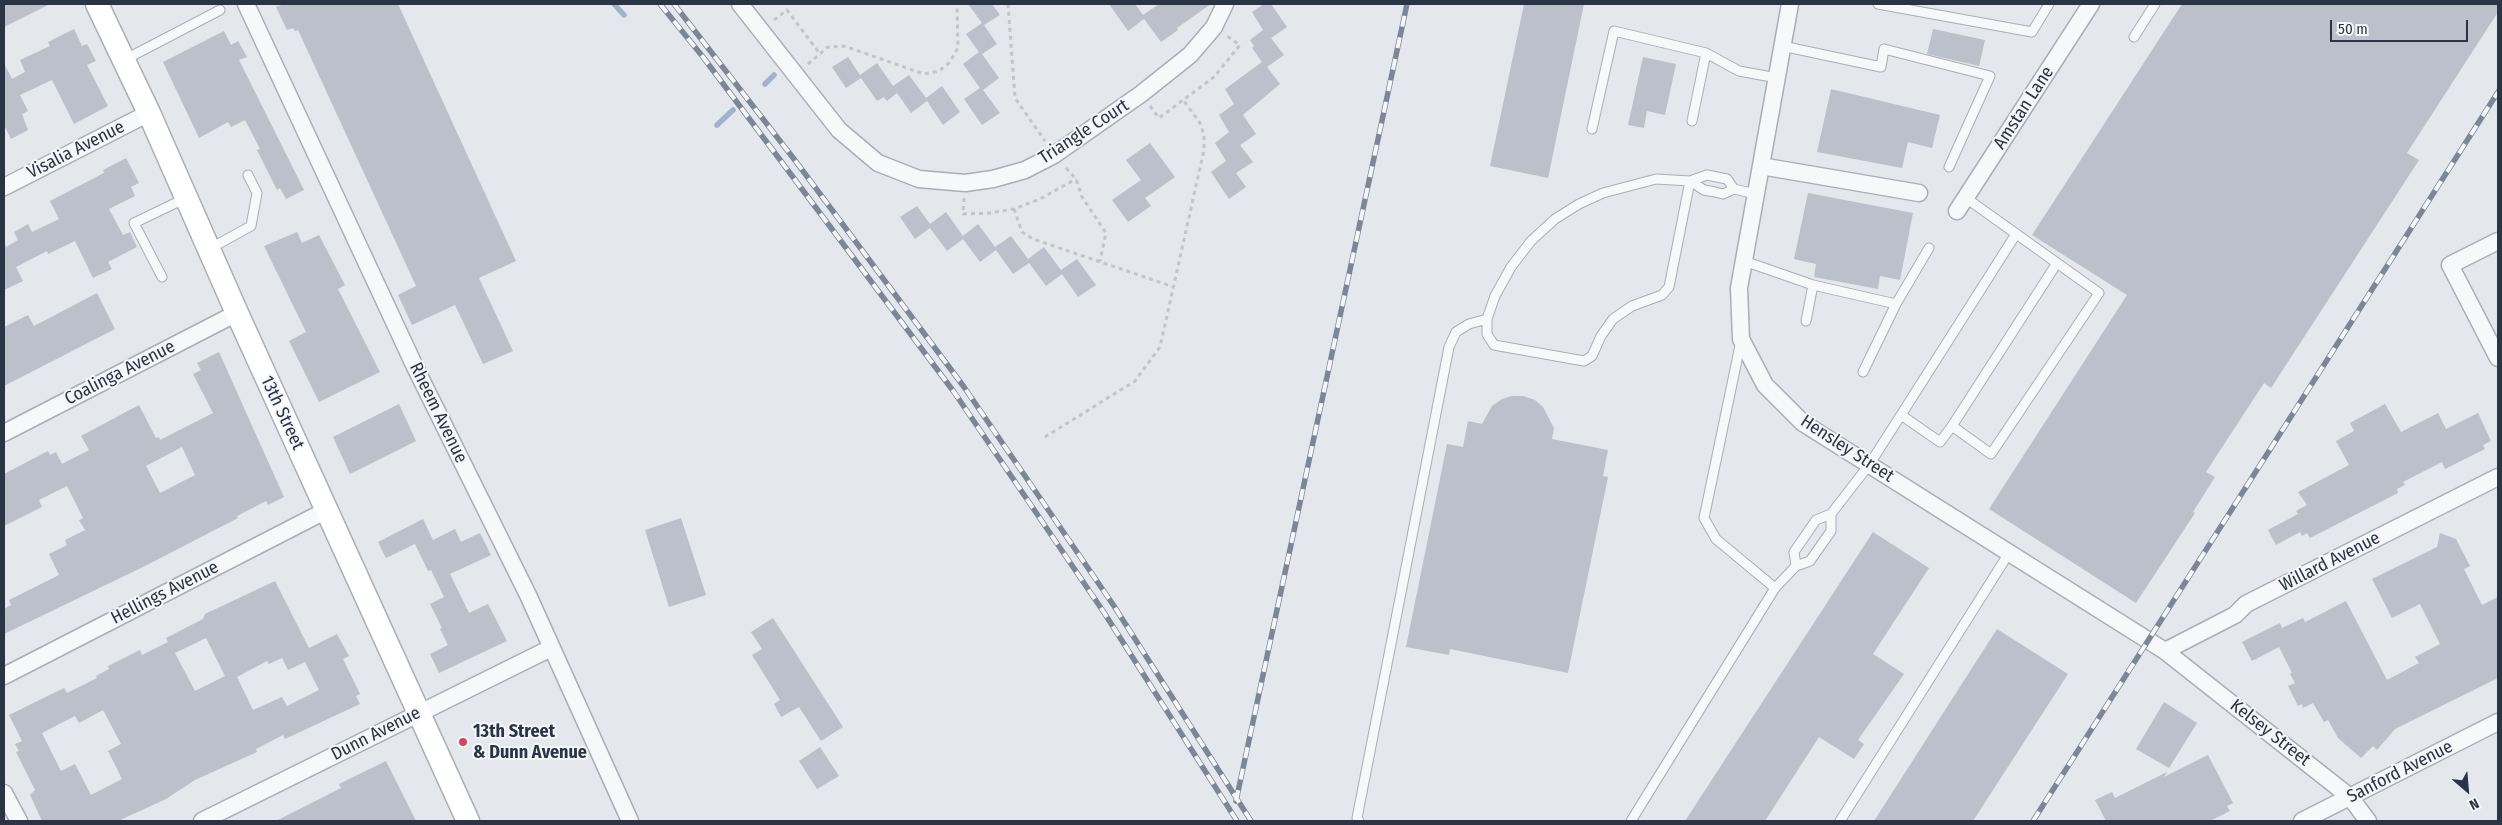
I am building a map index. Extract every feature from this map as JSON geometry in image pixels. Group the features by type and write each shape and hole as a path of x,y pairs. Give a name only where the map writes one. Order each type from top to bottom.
{"main road":[{"name":"13th Street","path":"97,4 149,113 208,249 468,821"}],"street":[{"name":"Rheem Avenue","path":"246,4 416,369 528,595 630,821"},
{"name":"Triangle Court","path":"740,4 839,130 878,163 919,179 965,183 993,179 1025,170 1054,155 1141,94 1190,55 1214,27 1225,4"},
{"name":"Hensley Street","path":"1790,4 1739,288 1741,338 1765,384 1803,423 2165,651"},
{"name":"Amstan Lane","path":"1961,205 2091,4"},
{"name":"Visalia Avenue","path":"4,187 149,113"},
{"path":"1761,166 1919,192"},
{"path":"2498,241 2450,265 2498,358"},
{"name":"Coalinga Avenue","path":"4,433 237,313"},
{"name":"Willard Avenue","path":"2165,651 2236,615 2246,604 2498,476"},
{"name":"Hellings Avenue","path":"4,676 327,510"},
{"name":"Dunn Avenue","path":"202,821 551,648"},
{"name":"Kelsey Street","path":"2165,651 2350,797 2368,821"},
{"name":"Sanford Avenue","path":"2302,821 2498,722"},
{"path":"4,793 19,821"}],"lane":[{"path":"1878,4 2032,32 2048,4"},
{"path":"2134,37 2155,4"},
{"path":"123,60 220,10"},
{"path":"1592,129 1614,31 1706,53 1739,71 1777,78"},
{"path":"1782,46 1881,66 1884,49 1990,76 1949,167"},
{"path":"1692,121 1706,53"},
{"path":"208,249 251,226 257,193 248,175"},
{"path":"1690,181 1669,288 1662,295 1632,306 1614,319 1601,336 1592,356 1584,362 1494,345 1487,334 1487,319 1495,296 1511,267 1531,241 1555,219 1578,204 1603,193 1632,184 1656,180 1690,181 1707,175 1727,179 1734,189"},
{"path":"1690,181 1704,190 1723,194 1734,189 1756,194"},
{"path":"162,277 134,223 186,198"},
{"path":"1952,426 1991,454 2100,293 2016,234 1961,205"},
{"path":"1796,566 1794,552 1816,520 1831,514 1869,465 2016,234"},
{"path":"1862,372 1896,304 1929,248"},
{"path":"1744,261 1813,285 1896,304"},
{"path":"1901,415 1940,442 2057,263"},
{"path":"1806,321 1813,285"},
{"path":"1359,821 1357,818 1449,347 1456,332 1469,324 1487,319"},
{"path":"1741,338 1704,518 1716,539 1775,588"},
{"path":"1631,821 1775,588 1796,566 1810,561 1831,531 1831,514"},
{"path":"1840,821 2009,553"}],"path":[{"path":"795,75 828,47 844,46 924,74 939,71 949,64 958,48 957,4"},
{"path":"761,30 787,10 820,54"},
{"path":"1141,94 1159,118 1214,77 1240,45 1214,27"},
{"path":"1045,437 1135,381 1160,347 1204,150 1204,136 1200,123 1184,101"},
{"path":"965,183 964,214 990,214 1014,209 1040,199 1076,179"},
{"path":"1014,209 1022,232 1033,239 1174,287"}],"building":[{"path":"4,4 50,4 4,27"},
{"path":"284,4 398,4 516,261 479,278 513,351 483,364 455,305 412,325 398,295 416,286 298,30 295,31 293,28 287,30 276,7"},
{"path":"968,4 992,4 1000,15 984,25 997,44 982,54 999,78 983,90 1000,113 982,125 964,99 980,88 963,64 979,52 966,34 982,23"},
{"path":"1109,4 1135,4 1143,15 1159,4 1211,4 1161,42 1144,19 1128,31"},
{"path":"1264,4 1271,4 1287,27 1271,38 1284,55 1267,67 1280,84 1243,115 1256,134 1240,145 1253,162 1236,173 1246,187 1229,199 1211,172 1226,161 1215,143 1229,132 1219,115 1234,104 1225,89 1262,62 1252,48 1254,46 1250,40 1263,30 1252,12"},
{"path":"1524,4 1584,4 1548,178 1490,166"},
{"path":"2182,4 2498,4 2498,12 2407,153 2419,160 2271,388 2264,383 2206,472 2215,477 2193,512 2195,513 2136,603 1989,509 2127,295 2032,235"},
{"path":"74,29 82,46 87,44 96,61 87,65 108,106 74,124 52,80 20,95 28,111 22,114 28,130 11,139 4,125 4,63 12,79 25,72 20,60 50,46 48,42"},
{"path":"1933,29 1985,40 1979,66 1927,54"},
{"path":"224,31 231,45 238,41 247,57 239,60 304,190 286,199 280,188 277,190 257,150 260,149 245,120 231,127 228,122 199,138 163,62"},
{"path":"848,57 860,75 877,63 893,86 909,75 926,98 942,86 960,112 943,125 927,101 911,113 897,93 887,101 884,97 877,101 861,78 846,88 832,67"},
{"path":"1643,57 1676,64 1665,115 1647,111 1644,128 1628,125"},
{"path":"1831,89 1940,115 1932,148 1908,142 1902,168 1817,152"},
{"path":"1150,143 1175,177 1145,198 1151,206 1128,222 1112,200 1141,180 1126,160"},
{"path":"126,158 139,183 131,187 135,196 109,209 123,235 130,232 137,247 108,262 112,269 93,278 75,241 48,254 47,251 16,267 23,281 4,290 4,243 6,247 18,240 14,232 28,224 32,232 59,219 50,201 104,173 103,170"},
{"path":"1808,193 1913,213 1900,280 1880,276 1878,289 1814,277 1816,264 1794,259"},
{"path":"917,206 930,224 946,212 963,236 978,224 995,247 1011,236 1028,259 1044,247 1061,270 1077,259 1096,285 1078,297 1062,274 1046,286 1029,263 1013,274 996,250 980,262 963,239 947,251 930,228 915,239 900,217"},
{"path":"297,232 302,243 319,235 345,285 338,289 380,372 319,402 289,341 306,332 264,246"},
{"path":"97,293 115,329 4,386 4,327 28,315 34,326"},
{"path":"219,352 284,497 268,505 266,501 237,516 238,518 143,567 4,634 4,609 11,605 9,600 59,575 49,554 67,545 65,540 85,530 79,520 83,518 67,486 39,500 42,507 4,526 4,474 48,451 50,455 56,452 62,464 89,450 81,436 139,405 156,438 159,437 160,440 213,413 193,374 201,370 197,363","holes":["182,447 195,475 160,493 146,466"]},
{"path":"1512,396 1523,396 1535,400 1543,407 1554,428 1552,439 1608,450 1603,476 1608,477 1568,673 1450,649 1449,655 1406,647 1447,444 1463,447 1468,421 1482,424 1492,406 1502,399"},
{"path":"399,404 416,441 350,474 333,437"},
{"path":"2385,404 2401,432 2438,413 2446,429 2478,413 2491,441 2483,445 2485,449 2445,469 2442,462 2403,482 2405,485 2397,489 2398,493 2310,538 2307,533 2302,536 2300,532 2276,545 2268,530 2298,514 2296,511 2307,505 2298,492 2349,465 2336,441 2354,431 2350,423"},
{"path":"681,518 706,595 669,607 645,530"},
{"path":"423,519 433,540 455,529 461,542 480,533 491,555 450,574 469,613 488,604 507,641 439,673 430,654 448,645 430,604 444,597 431,570 428,571 415,544 386,558 378,542"},
{"path":"1873,532 1929,568 1873,654 1904,674 1858,740 1864,744 1854,759 1819,737 1765,821 1685,821"},
{"path":"2440,533 2456,539 2470,566 2464,569 2482,605 2498,597 2498,678 2395,729 2377,750 2373,746 2361,758 2338,738 2328,720 2324,722 2313,703 2303,708 2302,704 2298,706 2288,686 2295,683 2290,674 2292,673 2279,647 2252,661 2242,642 2280,623 2282,628 2303,618 2305,622 2346,601 2387,680 2419,663 2415,657 2440,644 2420,604 2392,618 2372,579 2437,547"},
{"path":"275,581 309,648 337,634 349,656 343,659 360,694 356,696 360,704 285,739 283,735 256,749 257,752 195,780 166,799 118,821 42,821 30,795 35,790 16,752 19,751 15,744 22,741 9,715 64,688 67,693 97,678 96,676 109,669 108,666 140,650 142,655 168,642 166,638 203,619 205,614","holes":["206,638 225,676 195,691 175,653","282,658 288,670 305,662 319,690 287,706 282,697 253,710 237,677 267,661 269,664","103,710 121,744 108,751 122,779 91,795 75,764 61,771 42,733 75,716 79,723"]},
{"path":"773,618 843,727 821,741 799,707 781,717 774,704 780,700 752,655 762,649 751,632"},
{"path":"1997,629 2068,674 1973,821 1874,821"},
{"path":"2164,702 2197,723 2169,768 2136,749"},
{"path":"820,747 839,776 817,789 799,761"},
{"path":"2208,755 2233,803 2227,806 2230,811 2210,821 2106,821 2095,800 2112,792 2115,798 2167,772 2164,777"},
{"path":"386,761 416,821 276,821 341,788 339,784"}],"waterway":[{"path":"614,4 624,15"},
{"path":"765,84 774,75"},
{"path":"717,125 733,110"}],"railway":[{"path":"660,4 703,57 954,392 1103,611 1237,821"},
{"path":"674,4 794,159 964,387 1114,606 1251,821"},
{"path":"1236,801 1407,4"},
{"path":"2033,821 2498,92"}],"place":[{"name":"13th Street & Dunn Avenue","path":"463,742"}]}
